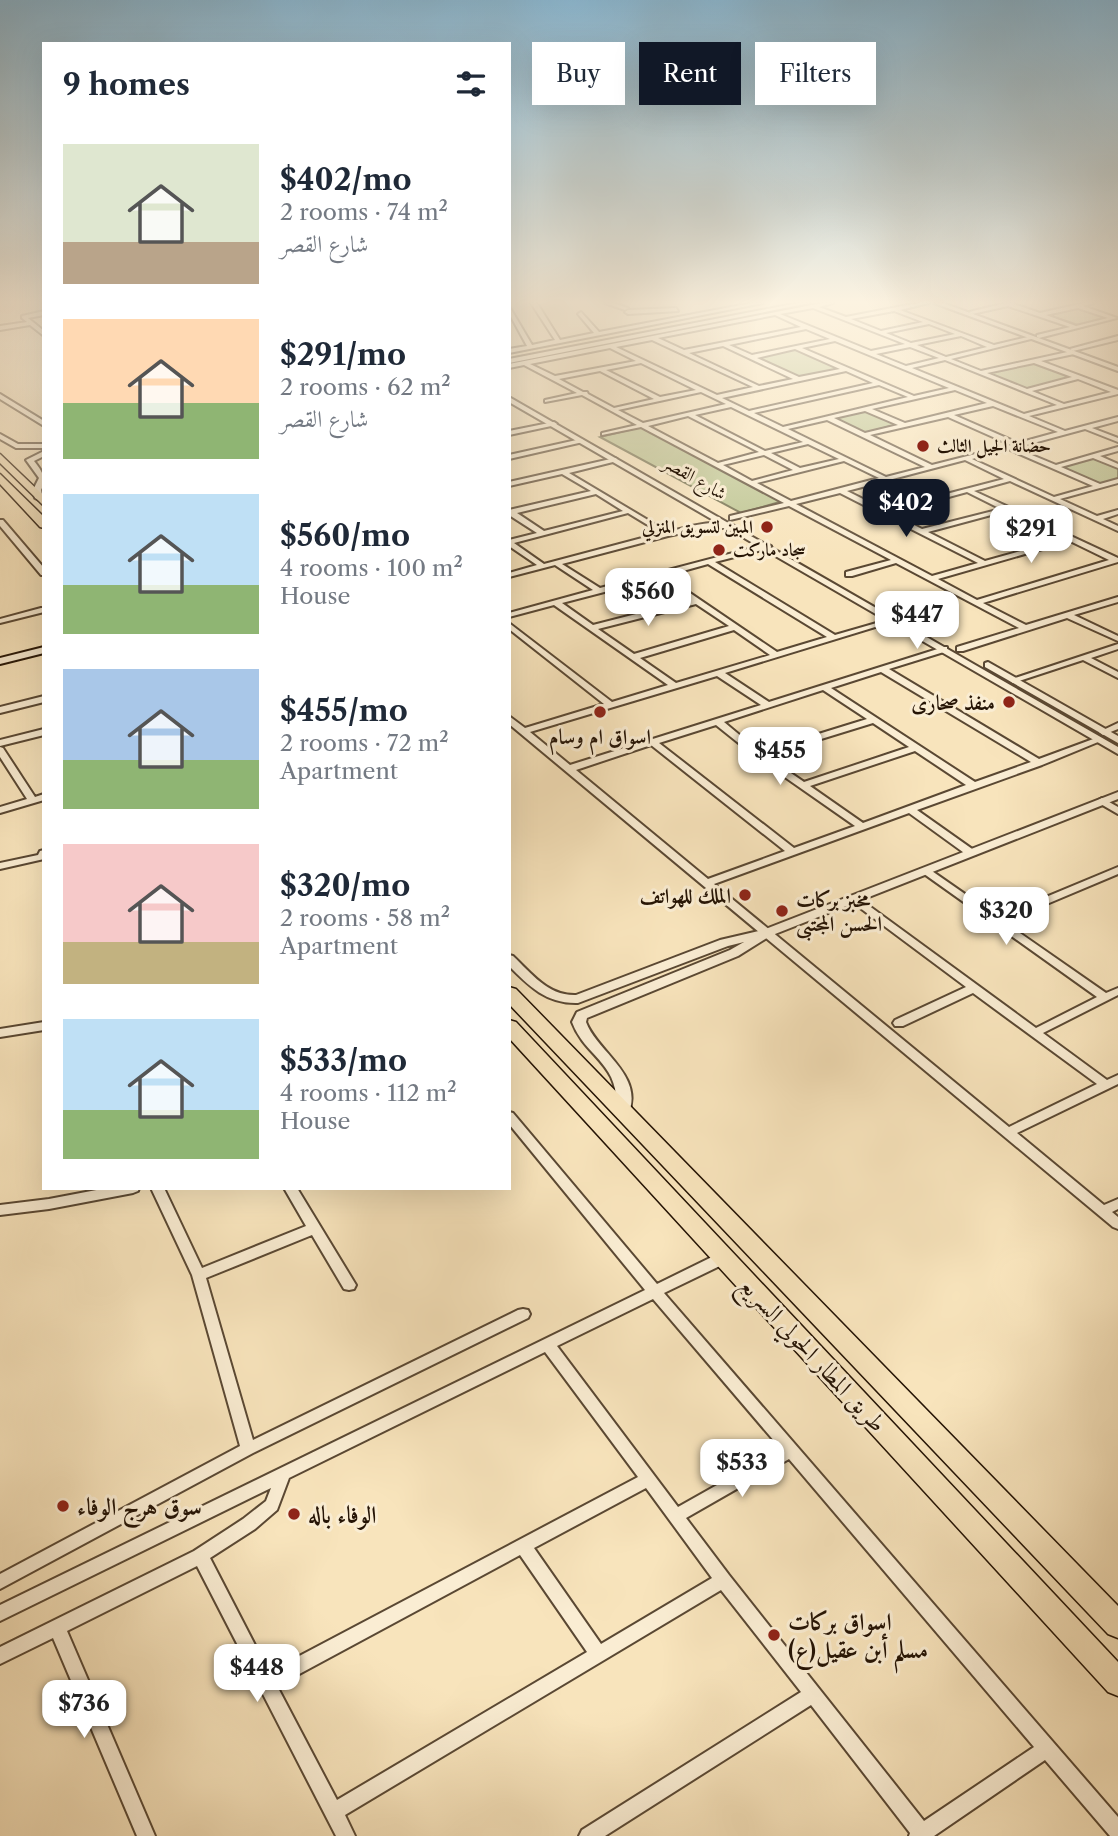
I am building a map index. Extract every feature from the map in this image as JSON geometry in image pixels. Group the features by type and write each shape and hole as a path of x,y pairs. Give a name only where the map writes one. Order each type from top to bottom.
{"highway":[{"path":"0,457 41,500"},
{"path":"0,477 42,521"},
{"name":"طريق المطار الحولي السريع","path":"511,995 1118,1625"},
{"name":"طريق المطار الحولي السريع","path":"511,1028 1118,1682"}],"main road":[{"path":"0,661 42,650"},
{"path":"0,668 42,658"}],"street":[{"path":"576,389 1025,628"},
{"path":"638,389 659,399"},
{"path":"716,397 756,389"},
{"path":"747,413 855,389"},
{"path":"893,389 912,397"},
{"path":"781,429 952,389"},
{"path":"957,389 1064,433"},
{"path":"1019,389 1062,405"},
{"path":"1025,391 1034,389"},
{"path":"615,409 702,390 886,478"},
{"path":"1021,416 1117,392"},
{"path":"547,401 585,393"},
{"name":"شارع القصر","path":"511,394 635,467 645,468 732,522 851,590"},
{"path":"0,396 42,421"},
{"path":"511,400 624,465 635,467 732,522 767,546 960,649 1101,736 1118,751"},
{"path":"864,435 992,404"},
{"path":"0,407 11,405"},
{"path":"604,435 730,405"},
{"path":"865,409 904,425"},
{"path":"947,414 1017,445"},
{"path":"690,415 800,471"},
{"path":"828,418 931,467"},
{"path":"511,574 667,534 732,522 791,502 1118,419"},
{"path":"511,433 554,424"},
{"path":"1085,427 1118,440"},
{"path":"0,436 16,446 42,446"},
{"path":"511,457 581,441"},
{"path":"720,464 809,442"},
{"path":"1008,447 1100,486"},
{"path":"1055,467 1118,449"},
{"path":"42,454 30,460 42,477"},
{"path":"1094,456 1118,466"},
{"path":"965,458 1118,529"},
{"path":"755,482 845,459"},
{"path":"511,484 615,460"},
{"path":"563,472 667,534"},
{"path":"885,512 1010,479"},
{"path":"41,500 37,491 42,480"},
{"path":"1053,499 1118,481"},
{"path":"840,490 984,563"},
{"path":"967,490 1117,560"},
{"path":"511,512 597,492"},
{"path":"923,531 1007,509"},
{"path":"511,542 629,511"},
{"path":"1096,519 1118,512"},
{"path":"511,513 542,533"},
{"path":"0,522 42,571"},
{"path":"933,578 1070,539"},
{"path":"511,544 543,566"},
{"path":"511,614 767,546"},
{"path":"849,574 898,560"},
{"path":"978,602 1117,560"},
{"path":"710,562 834,638"},
{"path":"556,563 599,591"},
{"path":"659,575 777,656"},
{"path":"960,649 1117,599"},
{"path":"592,628 697,601"},
{"path":"556,603 675,686"},
{"path":"874,604 894,620 944,649 1101,736 1118,740"},
{"path":"0,621 42,610"},
{"path":"1067,615 1118,639"},
{"path":"524,731 894,620"},
{"path":"511,627 610,705"},
{"path":"633,657 735,627"},
{"path":"1013,680 1118,646"},
{"path":"568,769 944,649"},
{"path":"1083,657 1118,675"},
{"path":"882,668 1039,762"},
{"path":"719,673 767,705"},
{"path":"824,687 974,786"},
{"path":"0,710 42,700"},
{"path":"759,755 873,720"},
{"path":"511,721 1118,1224"},
{"path":"717,721 759,755 863,827"},
{"path":"707,883 1039,762 1118,726"},
{"path":"0,743 42,732"},
{"path":"652,742 793,852"},
{"path":"806,785 916,748"},
{"path":"0,750 33,801"},
{"path":"511,961 546,994 572,1000 585,997 724,943 767,933 1118,795"},
{"path":"0,810 42,798"},
{"path":"1102,801 1118,811"},
{"path":"910,809 971,853"},
{"path":"0,866 42,857"},
{"path":"925,871 1105,997"},
{"path":"996,920 1116,874"},
{"path":"853,899 1106,1085"},
{"path":"623,1112 625,1095 621,1078 579,1026 582,1015 734,953 767,933"},
{"path":"899,1023 974,988"},
{"path":"1035,1032 1118,991"},
{"path":"0,1033 42,1026"},
{"path":"1007,1133 1118,1079"},
{"path":"511,1118 790,1451 1118,1831"},
{"path":"0,1210 121,1190"},
{"path":"158,1190 199,1275 248,1448"},
{"path":"291,1190 349,1285"},
{"path":"1103,1211 1118,1204"},
{"path":"199,1275 315,1228"},
{"path":"0,1613 723,1258"},
{"path":"0,1582 248,1448 523,1314"},
{"path":"547,1344 675,1517 920,1835 1046,1749"},
{"path":"675,1517 790,1451"},
{"path":"0,1656 200,1556 249,1524 272,1504 284,1474"},
{"path":"267,1682 647,1480"},
{"path":"523,1546 598,1654"},
{"path":"200,1556 346,1836"},
{"path":"333,1812 723,1580"},
{"path":"57,1628 146,1836"},
{"path":"588,1836 811,1695"}],"green space":[{"path":"864,410 898,424 865,433 832,418"},
{"path":"645,426 783,501 741,513 600,437"},
{"path":"1094,457 1118,468 1118,479 1100,484 1060,467"}],"place":[{"name":"حضانة الجيل الثالث","path":"923,446"},
{"name":"المبين لتسويق المنزلي","path":"767,527"},
{"name":"سجاد ماركت","path":"719,550"},
{"name":"منفذ صحارى","path":"1009,702"},
{"name":"اسواق ام وسام","path":"600,712"},
{"name":"الملك للهواتف","path":"745,895"},
{"name":"مخبز بركات الحسن المجتبى","path":"782,911"},
{"name":"سوق هرج الوفاء","path":"63,1506"},
{"name":"الوفاء باله","path":"294,1514"},
{"name":"اسواق بركات مسلم أبن عقيل(ع)","path":"774,1635"}]}
